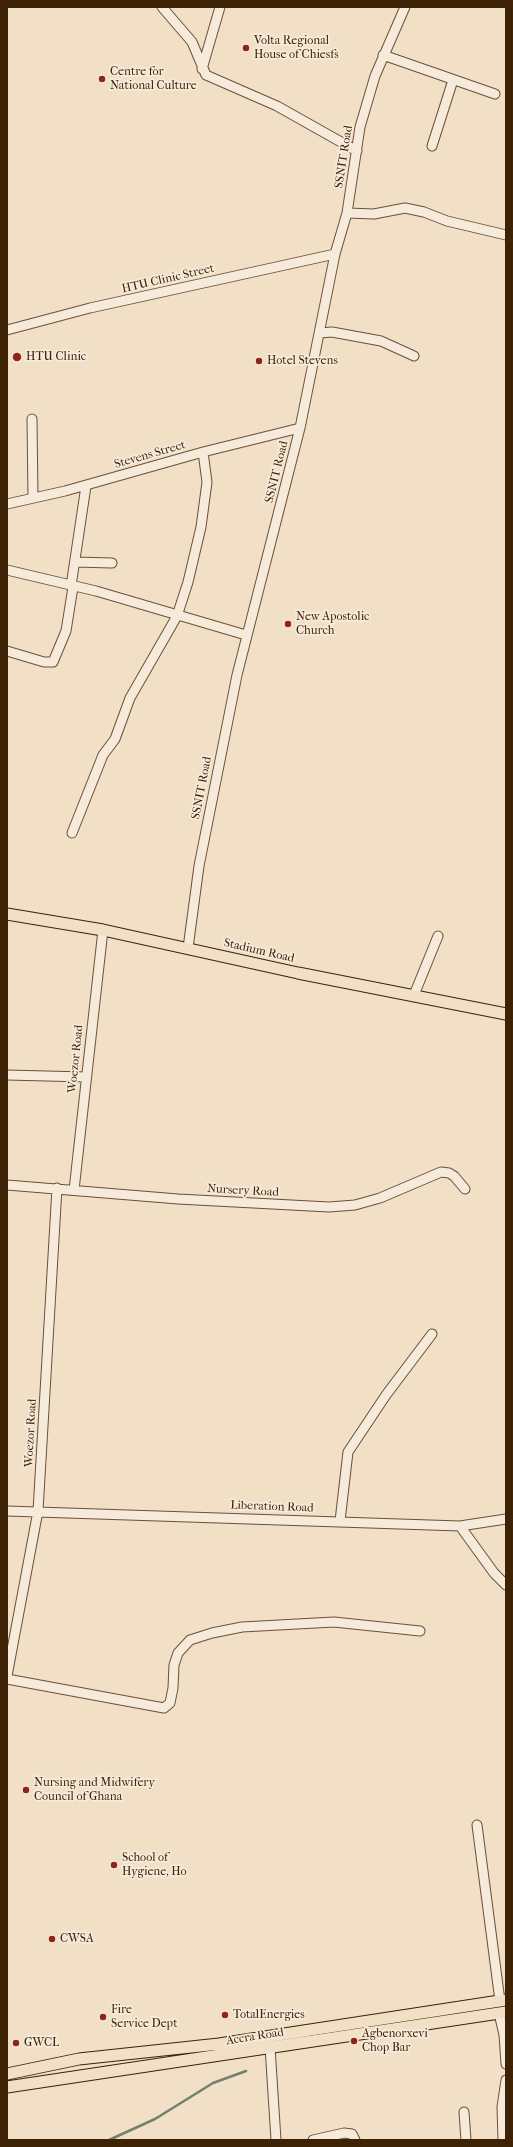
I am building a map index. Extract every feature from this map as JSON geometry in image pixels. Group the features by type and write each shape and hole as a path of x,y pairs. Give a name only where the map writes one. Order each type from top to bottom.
{"main road":[{"name":"Stadium Road","path":"7,914 103,930 298,973 506,1014"},
{"name":"Accra Road","path":"7,2074 79,2059 219,2044 503,2000"},
{"name":"Accra Road","path":"7,2086 502,2012"}],"street":[{"path":"162,7 192,42 202,69 206,75 278,106 357,151"},
{"path":"202,69 220,7"},
{"name":"SSNIT Road","path":"188,948 199,866 246,635 286,488 300,428 335,254 347,213 365,108 383,55 405,7"},
{"path":"383,55 495,94"},
{"path":"432,146 453,80"},
{"path":"347,213 374,214 405,208 424,212 446,221 506,235"},
{"name":"HTU Clinic Street","path":"7,330 90,308 335,254"},
{"path":"320,333 339,333 381,341 414,356"},
{"path":"32,419 33,498"},
{"name":"Stevens Street","path":"7,504 86,486 203,452 300,428"},
{"path":"72,833 103,755 115,739 130,698 177,616 188,582 201,526 207,482 203,452"},
{"path":"7,651 44,662 53,662 66,632 86,486"},
{"path":"75,562 112,563"},
{"path":"7,570 118,597 177,616 246,635"},
{"name":"Woezor Road","path":"74,1190 103,930"},
{"path":"414,995 438,936"},
{"path":"7,1075 86,1077"},
{"name":"Nursery Road","path":"7,1185 178,1199 329,1207 355,1205 380,1198 441,1172 449,1172 465,1188"},
{"name":"Woezor Road","path":"7,1676 38,1511 57,1188"},
{"path":"340,1521 348,1452 386,1395 432,1334"},
{"name":"Liberation Road","path":"7,1510 460,1526 506,1519"},
{"path":"460,1526 494,1573 506,1585"},
{"path":"7,1679 164,1708 170,1703 173,1688 174,1665 178,1653 190,1640 212,1633 242,1626 334,1622 420,1631"},
{"path":"477,1825 503,2000"},
{"path":"502,2012 506,2064"},
{"path":"270,2047 276,2140"},
{"path":"504,2140 502,2107 506,2080"},
{"path":"464,2112 466,2140"},
{"path":"313,2140 349,2133 354,2136 355,2140"}],"waterway":[{"path":"109,2140 155,2119 213,2083 246,2071"}],"place":[{"name":"Volta Regional House of Chiesfs","path":"246,48"},
{"name":"Centre for National Culture","path":"102,79"},
{"name":"HTU Clinic","path":"17,357"},
{"name":"Hotel Stevens","path":"259,361"},
{"name":"New Apostolic Church","path":"288,624"},
{"name":"Nursing and Midwifery Council of Ghana","path":"26,1790"},
{"name":"School of Hygiene, Ho","path":"114,1865"},
{"name":"CWSA","path":"52,1939"},
{"name":"TotalEnergies","path":"225,2015"},
{"name":"Fire Service Dept","path":"103,2017"},
{"name":"Agbenorxevi Chop Bar","path":"354,2041"},
{"name":"GWCL","path":"16,2043"}]}
